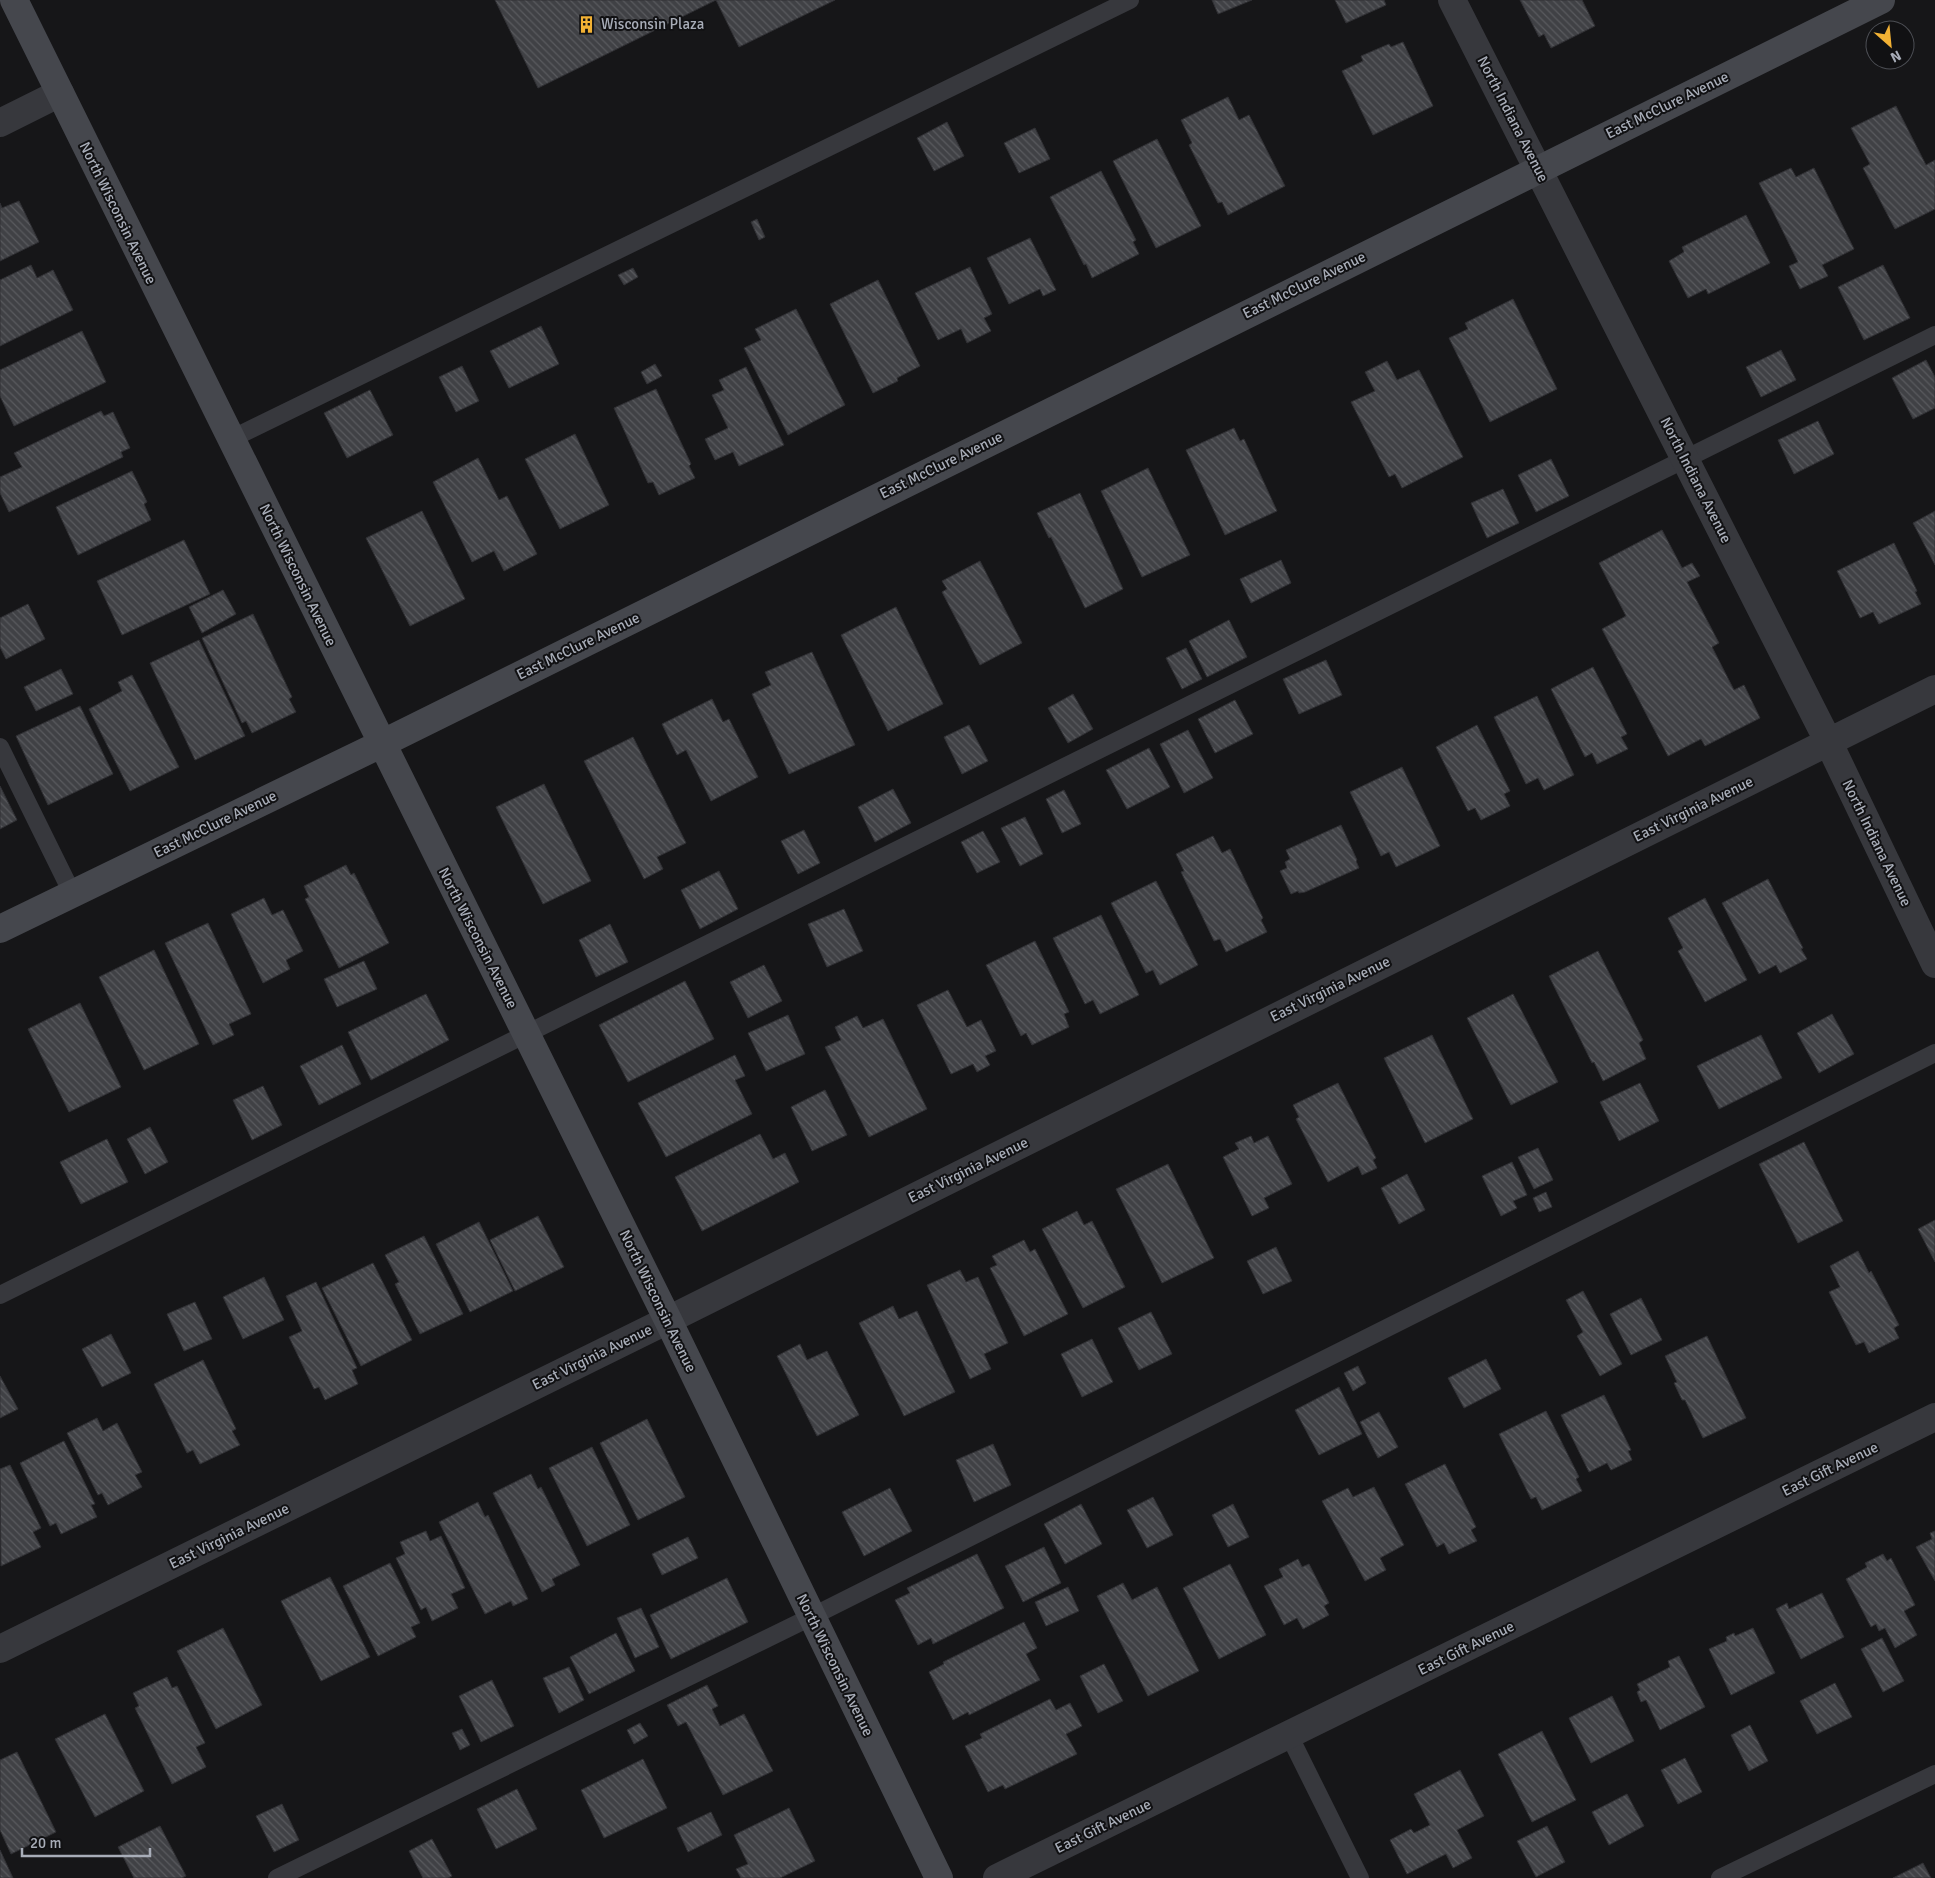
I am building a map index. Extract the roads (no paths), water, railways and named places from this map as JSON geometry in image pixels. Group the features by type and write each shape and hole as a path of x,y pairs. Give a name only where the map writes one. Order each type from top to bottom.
{"street":[{"name":"North Wisconsin Avenue","path":"14,0 668,1320 939,1878"},
{"name":"North Indiana Avenue","path":"1452,0 1539,168 1828,741 1935,964"},
{"name":"East McClure Avenue","path":"0,929 381,744 1881,0"},
{"path":"0,123 60,93"},
{"name":"East Virginia Avenue","path":"0,1650 668,1320 1935,689"},
{"name":"East Gift Avenue","path":"997,1878 1935,1417"}],"lane":[{"path":"231,440 1130,0"},
{"path":"0,1295 1935,335"},
{"path":"0,747 72,893"},
{"path":"277,1878 811,1617 1935,1053"},
{"path":"1289,1735 1360,1878"},
{"path":"1720,1878 1935,1774"}],"place":[{"name":"Wisconsin Plaza","path":"587,24"}]}
